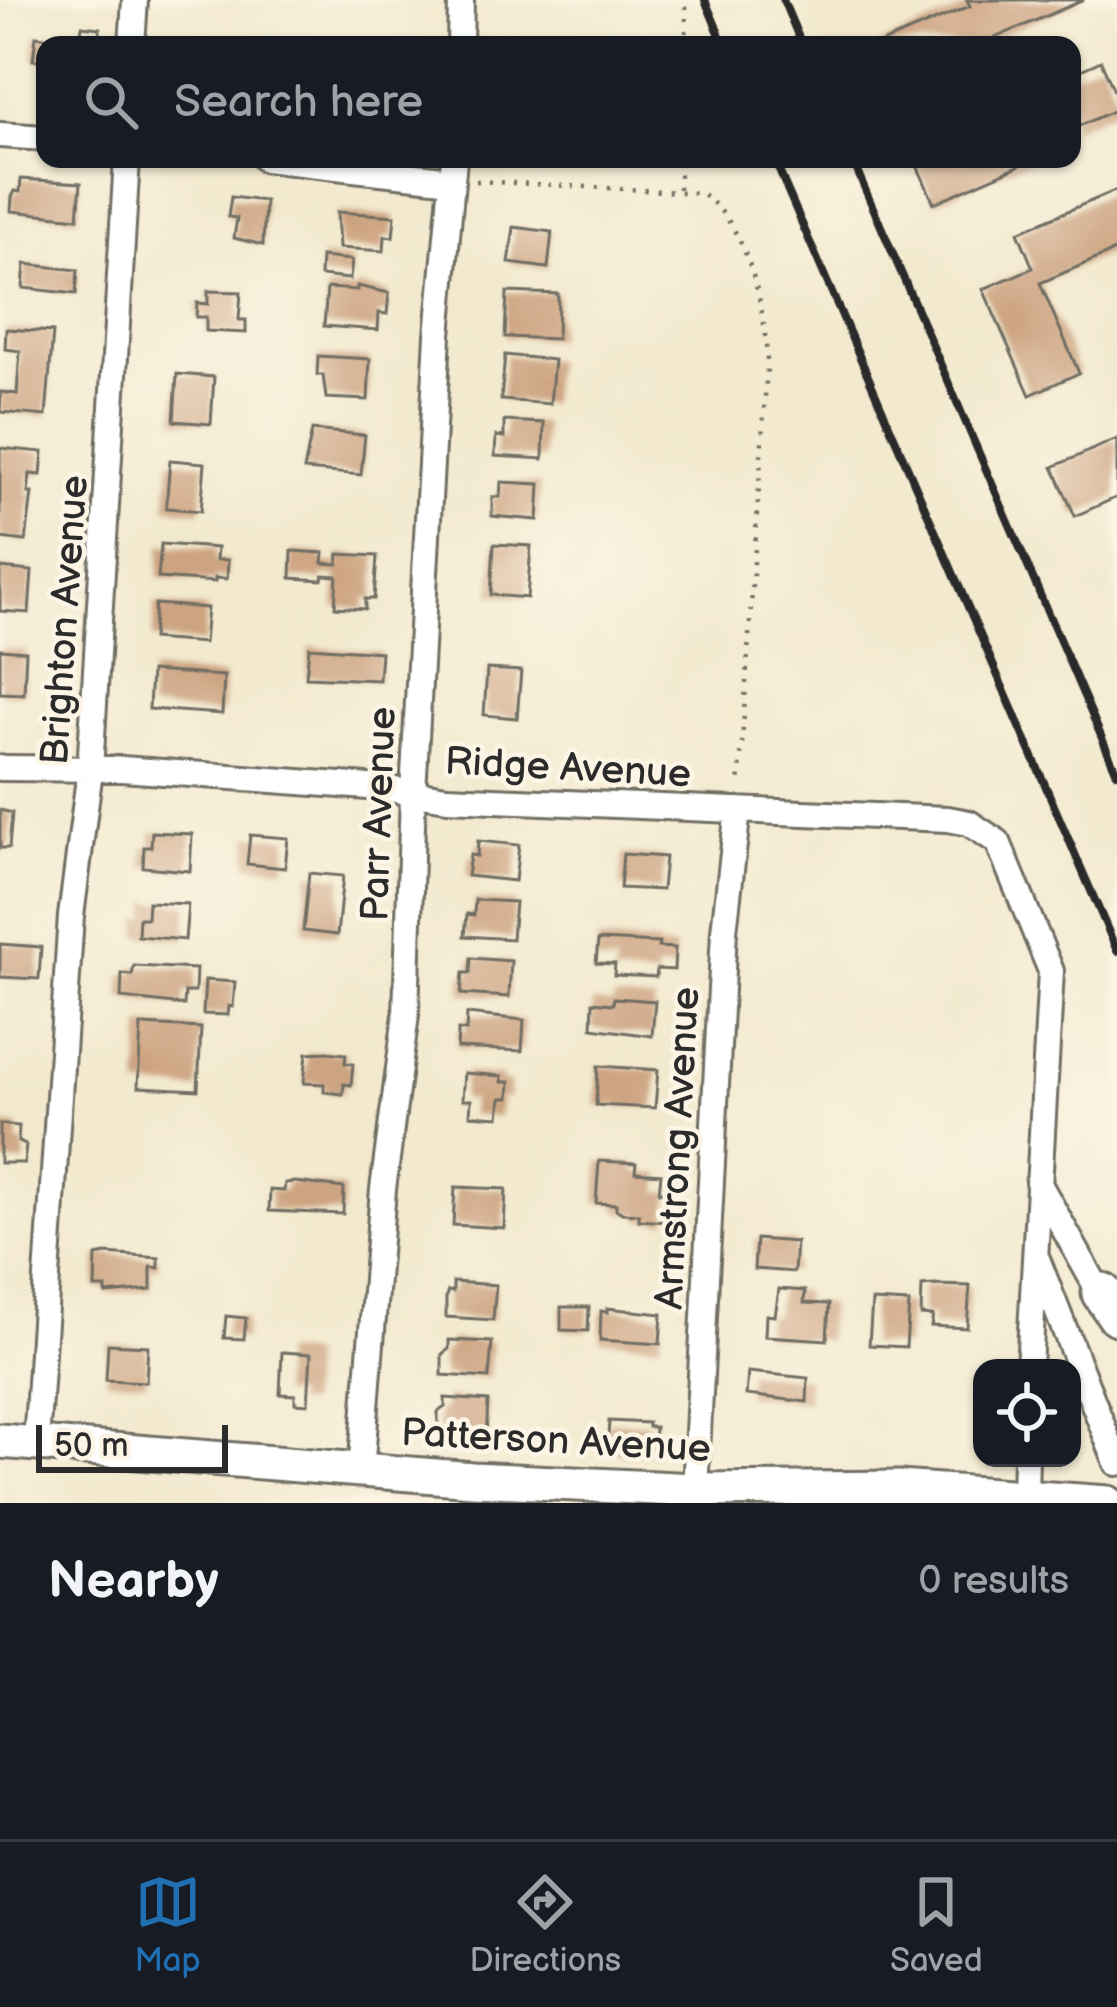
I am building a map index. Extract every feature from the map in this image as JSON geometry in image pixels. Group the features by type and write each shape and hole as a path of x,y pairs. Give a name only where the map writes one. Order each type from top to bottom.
{"main road":[{"name":"Patterson Avenue","path":"0,1441 361,1472 472,1491 899,1488 1108,1503"},
{"path":"899,1488 958,1503"}],"street":[{"path":"133,36 134,0"},
{"path":"460,36 461,0"},
{"path":"0,135 36,137"},
{"name":"Brighton Avenue","path":"36,1443 71,916 90,770 126,168"},
{"name":"Parr Avenue","path":"361,1472 383,1190 406,1015 438,335 453,169"},
{"name":"Ridge Avenue","path":"0,768 122,769 448,798 948,819 986,832 1008,859 1051,970 1037,1180"},
{"name":"Armstrong Avenue","path":"694,1490 724,931 737,810"},
{"path":"1029,1359 1037,1180"},
{"path":"1037,1180 1109,1304 1117,1333"},
{"path":"1034,1251 1117,1463"},
{"path":"1024,1495 1026,1467"}],"path":[{"path":"686,0 686,36"},
{"path":"679,189 680,168"},
{"path":"453,169 679,189 700,193 724,214 760,298 767,329 737,810"}],"building":[{"path":"967,0 1084,0 999,36 898,36 970,6"},
{"path":"82,26 100,28 99,36 81,36"},
{"path":"1101,61 1117,109 1081,125 1081,70"},
{"path":"918,168 1014,168 934,203"},
{"path":"21,179 81,183 78,218 11,211"},
{"path":"1117,190 1117,250 1040,283 1079,373 1030,395 983,289 1033,268 1018,232"},
{"path":"231,197 265,201 263,245 234,238 237,218 228,217"},
{"path":"337,212 395,216 393,237 385,236 384,251 339,248"},
{"path":"514,227 552,232 548,268 509,263"},
{"path":"321,257 352,260 350,279 320,276"},
{"path":"25,264 78,270 76,294 23,288"},
{"path":"357,286 389,293 387,314 379,313 378,330 324,326 327,288 357,290"},
{"path":"208,291 241,292 239,320 246,320 246,333 206,331 206,317 196,317 197,303 208,304"},
{"path":"507,292 558,294 557,339 505,337"},
{"path":"6,329 53,332 46,416 0,412 1,392 17,394 20,351 5,349"},
{"path":"505,355 554,360 550,404 501,400"},
{"path":"318,356 370,359 368,400 326,398 323,375 317,375"},
{"path":"177,374 214,377 211,424 174,421"},
{"path":"504,421 544,423 543,459 495,456 496,436 504,437"},
{"path":"312,430 365,435 361,475 304,470"},
{"path":"1117,439 1117,497 1075,516 1053,467"},
{"path":"0,448 43,452 41,475 30,474 26,541 0,538"},
{"path":"170,460 205,463 201,511 166,508"},
{"path":"501,482 540,484 538,520 492,516 492,497 500,497"},
{"path":"161,544 217,548 216,560 228,560 227,579 158,578"},
{"path":"494,544 531,546 527,598 491,595"},
{"path":"292,551 324,553 323,563 338,564 339,554 377,556 374,599 365,599 365,609 335,607 337,576 291,578"},
{"path":"0,568 32,571 29,613 0,611"},
{"path":"155,604 207,608 204,643 152,639"},
{"path":"309,647 381,652 379,680 306,677"},
{"path":"0,649 26,651 24,694 0,693"},
{"path":"487,669 521,671 517,718 484,715"},
{"path":"151,671 224,676 222,714 149,709"},
{"path":"0,810 12,813 9,848 0,848"},
{"path":"152,832 192,834 190,871 143,867 144,847 151,847"},
{"path":"250,835 288,838 285,868 247,864"},
{"path":"478,841 519,845 515,881 467,876"},
{"path":"623,854 665,857 662,890 620,888"},
{"path":"309,873 343,876 337,935 303,931"},
{"path":"475,900 515,902 512,939 465,936 467,914 474,915"},
{"path":"148,902 188,904 185,940 138,936 139,918 147,918"},
{"path":"598,940 675,948 674,970 657,969 656,977 614,975 615,964 596,963"},
{"path":"0,944 41,947 39,979 0,977"},
{"path":"471,958 511,961 509,997 461,994 463,973 470,973"},
{"path":"134,966 196,969 195,992 185,992 184,1005 121,998 122,974 132,975"},
{"path":"205,980 235,982 228,1015 203,1014"},
{"path":"614,998 655,1001 652,1036 592,1028 593,1002 613,1004"},
{"path":"467,1014 524,1020 522,1051 457,1048 458,1030 466,1031"},
{"path":"141,1025 201,1028 198,1090 138,1087"},
{"path":"307,1053 346,1054 345,1063 353,1064 351,1085 344,1084 343,1094 324,1092 324,1084 304,1083"},
{"path":"598,1066 658,1070 655,1108 596,1105"},
{"path":"464,1073 502,1076 502,1082 510,1082 509,1098 501,1098 499,1117 470,1115 471,1100 462,1100"},
{"path":"0,1124 19,1126 18,1142 26,1145 24,1163 0,1163"},
{"path":"599,1161 636,1163 635,1172 661,1174 659,1192 669,1192 667,1222 639,1220 639,1214 622,1213 616,1204 596,1203"},
{"path":"285,1183 344,1188 343,1214 269,1211 270,1190 284,1191"},
{"path":"455,1187 506,1189 504,1228 453,1225"},
{"path":"756,1239 796,1242 794,1272 754,1269"},
{"path":"96,1256 159,1258 159,1268 151,1267 151,1290 106,1294 106,1288 95,1288"},
{"path":"453,1282 496,1285 493,1320 446,1317 446,1296 453,1292"},
{"path":"922,1286 970,1286 967,1328 931,1326 933,1316 921,1315"},
{"path":"779,1289 805,1291 804,1303 829,1304 827,1340 765,1336 766,1315 775,1316"},
{"path":"872,1301 909,1303 906,1347 869,1345"},
{"path":"561,1307 589,1307 588,1331 561,1330"},
{"path":"601,1311 662,1314 660,1344 600,1340"},
{"path":"226,1316 246,1318 244,1339 224,1338"},
{"path":"449,1340 492,1342 489,1378 442,1375 442,1354 449,1349"},
{"path":"108,1344 148,1346 146,1382 106,1380"},
{"path":"282,1352 311,1354 308,1404 295,1403 295,1395 280,1394"},
{"path":"748,1372 808,1378 807,1402 746,1395"},
{"path":"445,1398 488,1401 486,1437 438,1433 438,1412 445,1407"},
{"path":"609,1421 655,1427 654,1451 646,1450 646,1455 599,1449 600,1436 608,1437"}],"railway":[{"path":"705,0 720,36"},
{"path":"783,0 798,36"},
{"path":"778,168 1117,951"},
{"path":"856,168 1117,773"}]}
